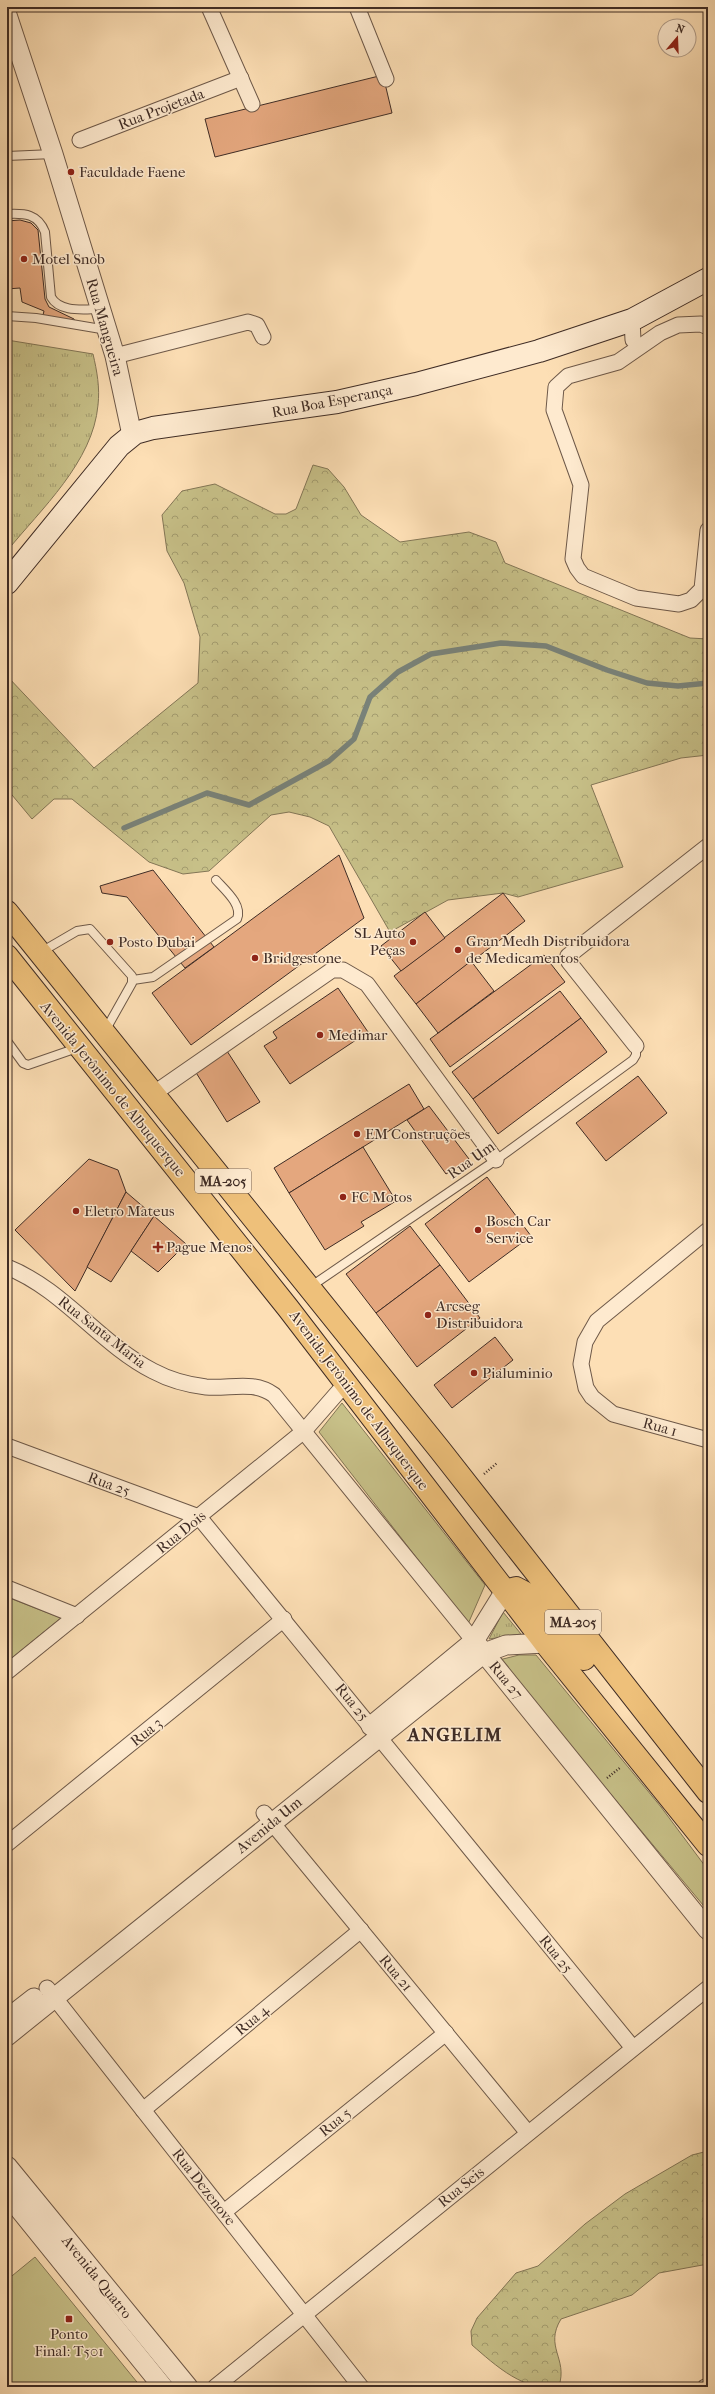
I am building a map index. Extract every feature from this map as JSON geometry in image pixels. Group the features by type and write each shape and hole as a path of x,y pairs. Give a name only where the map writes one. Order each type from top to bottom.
{"main road":[{"name":"Rua Boa Esperança","path":"7,583 103,464 132,435 153,428 337,402 408,386 540,351 633,337 708,279"},
{"name":"Avenida Jerônimo de Albuquerque","path":"7,912 440,1450 702,1786"},
{"name":"Avenida Jerônimo de Albuquerque","path":"7,956 346,1383 545,1643 708,1845"},
{"path":"506,1591 516,1588 532,1597 655,1744 702,1786"}],"street":[{"path":"209,7 252,104"},
{"path":"357,7 386,79"},
{"name":"Rua Mangueira","path":"7,15 53,154 115,356 132,435"},
{"name":"Rua Projetada","path":"80,140 241,78"},
{"path":"115,356 248,322 256,324 263,337"},
{"path":"708,326 701,324 678,325 660,333 633,337 618,362 568,376 556,387 554,410 582,485 573,559 583,576 636,598 679,604 691,600 702,589 708,530"},
{"path":"636,1046 570,962 568,956 708,846"},
{"path":"153,1094 332,970 343,970 367,984 496,1160"},
{"name":"Rua 1","path":"708,1230 596,1321 591,1329 582,1352 583,1376 592,1397 613,1414 708,1440"},
{"name":"Rua Santa Maria","path":"7,1267 20,1272 50,1292 127,1355 154,1372 205,1387 259,1386 274,1395 304,1431"},
{"name":"Rua Dois","path":"7,1672 304,1431 346,1383"},
{"name":"Rua 27","path":"304,1431 708,1930"},
{"name":"Rua 25","path":"7,1446 199,1517 376,1731 633,2048"},
{"path":"7,1588 77,1616"},
{"name":"Avenida Um","path":"7,2036 51,1993 479,1647 506,1591"},
{"name":"Rua 3","path":"7,1844 284,1619"},
{"name":"Avenida Um","path":"479,1647 545,1643"},
{"name":"Rua 21","path":"268,1818 528,2133"},
{"name":"Rua 4","path":"143,2110 361,1930"},
{"name":"Rua Seis","path":"215,2387 708,1988"},
{"name":"Avenida Um","path":"7,2019 51,1993"},
{"name":"Rua Dezenove","path":"51,1993 361,2387"},
{"name":"Rua 5","path":"224,2212 446,2033"},
{"name":"Avenida Quatro","path":"7,2166 188,2387"},
{"name":"Avenida Quatro","path":"7,2194 163,2387"}],"lane":[{"path":"7,156 22,157 53,154"},
{"path":"7,214 25,213 42,224 45,232 51,297 54,302 69,309 101,309"},
{"path":"7,316 36,318 107,330"},
{"path":"133,980 154,977 237,919 240,914 238,908 216,880"},
{"path":"39,953 77,930 90,929 133,980"},
{"path":"104,1033 133,980"},
{"path":"7,1041 23,1063 28,1065 80,1047"},
{"name":"Rua Um","path":"309,1288 496,1160 633,1060 636,1055 636,1046"}],"path":[{"path":"593,1788 635,1756"}],"green space":[{"path":"7,340 93,354 99,392 94,426 76,465 63,484 7,551"},
{"path":"313,465 328,469 344,487 361,515 400,542 469,532 496,542 505,563 690,638 708,639 708,755 681,758 591,785 623,867 518,897 503,893 448,900 390,932 329,826 310,817 289,812 271,815 209,871 183,874 149,862 72,799 54,799 32,819 7,789 7,676 94,768 198,683 200,637 184,583 167,551 162,515 182,491 215,484 275,514 286,514 296,509"},
{"path":"342,1403 485,1585 468,1624 319,1432"},
{"path":"7,1597 61,1618 7,1662"},
{"path":"503,1612 521,1634 489,1639"},
{"path":"519,1655 536,1655 661,1807 708,1870 708,1911 499,1660"},
{"path":"708,2151 708,2264 659,2273 632,2295 561,2319 556,2329 555,2337 555,2345 561,2368 559,2386 535,2386 523,2382 501,2369 472,2345 471,2331 477,2318 516,2273 538,2266 585,2224 625,2194 692,2155"},
{"path":"35,2257 141,2387 7,2387 7,2280"}],"building":[{"path":"383,75 392,113 215,157 205,119"},
{"name":"Motel Snob","path":"20,220 31,223 38,230 45,299 49,307 74,319 75,323 43,315 44,311 22,302 20,288 7,289 7,221"},
{"name":"Bridgestone","path":"339,855 364,918 191,1045 152,993"},
{"path":"153,870 214,947 185,968 127,897 102,893 100,886"},
{"name":"Gran Medh Distribuidora de Medicamentos","path":"503,893 525,921 416,1004 394,976"},
{"name":"SL Auto Peças","path":"425,912 445,938 401,971 381,946"},
{"path":"544,955 565,982 450,1067 430,1039"},
{"path":"471,961 494,991 438,1033 416,1004"},
{"name":"Medimar","path":"338,988 368,1032 290,1084 264,1046 277,1038 273,1032"},
{"path":"560,991 581,1018 473,1099 452,1072"},
{"path":"581,1018 607,1052 498,1134 473,1099"},
{"path":"227,1051 260,1102 227,1122 195,1071"},
{"path":"638,1076 667,1113 606,1161 576,1123"},
{"name":"EM Construções","path":"409,1084 424,1109 289,1193 274,1168"},
{"name":"FC Motos","path":"429,1106 469,1159 446,1174 407,1120"},
{"name":"FC Motos","path":"363,1147 396,1201 361,1222 364,1226 325,1250 289,1193"},
{"name":"Eletro Mateus","path":"89,1159 118,1170 126,1192 75,1291 15,1230"},
{"name":"Bosch Car Service","path":"487,1177 531,1236 469,1282 425,1224"},
{"path":"126,1192 154,1216 111,1282 87,1267"},
{"name":"Pague Menos","path":"154,1216 186,1244 158,1272 131,1251"},
{"path":"410,1226 440,1265 376,1313 346,1274"},
{"name":"Arcseg Distribuidora","path":"440,1265 480,1318 417,1367 376,1313"},
{"name":"Pialuminio","path":"495,1337 513,1360 452,1408 434,1385"}],"waterway":[{"path":"124,828 207,793 249,805 329,761 354,739 370,697 398,672 431,654 501,643 546,646 607,670 647,683 678,686 708,683"}],"place":[{"name":"Faculdade Faene","path":"71,172"},
{"name":"Motel Snob","path":"24,259"},
{"name":"Posto Dubai","path":"110,942"},
{"name":"SL Auto Peças","path":"413,942"},
{"name":"Gran Medh Distribuidora de Medicamentos","path":"458,950"},
{"name":"Bridgestone","path":"255,958"},
{"name":"Medimar","path":"320,1035"},
{"name":"EM Construções","path":"357,1134"},
{"name":"FC Motos","path":"343,1197"},
{"name":"Eletro Mateus","path":"76,1211"},
{"name":"Bosch Car Service","path":"478,1230"},
{"name":"Pague Menos","path":"158,1247"},
{"name":"Arcseg Distribuidora","path":"428,1315"},
{"name":"Pialuminio","path":"474,1373"},
{"name":"Ponto Final: T501","path":"69,2319"}],"district":[{"name":"ANGELIM","path":"455,1735"}]}
